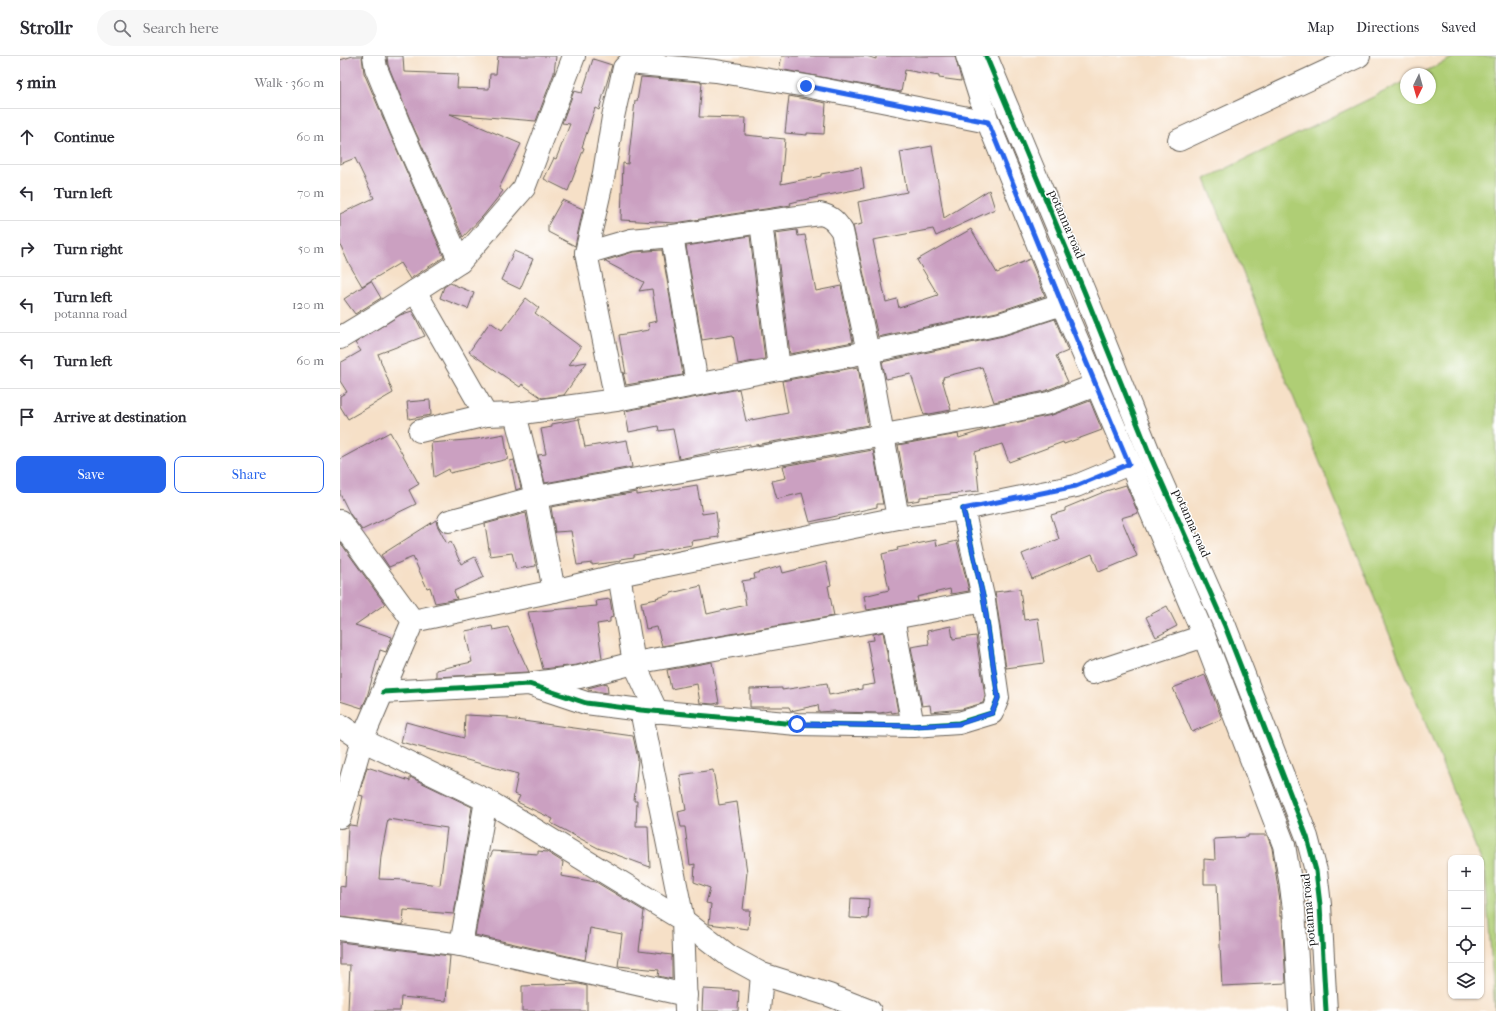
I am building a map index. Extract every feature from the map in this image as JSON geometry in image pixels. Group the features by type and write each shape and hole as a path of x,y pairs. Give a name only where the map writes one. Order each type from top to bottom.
{"street":[{"path":"374,56 376,68 401,129 460,262"},
{"path":"342,333 378,315 460,262 524,188 574,56"},
{"name":"potanna road","path":"967,56 988,122 1129,464 1204,636 1284,845 1294,909 1300,1011"},
{"name":"potanna road","path":"986,56 1084,291 1152,460 1225,626 1307,837 1316,871 1320,905 1326,1011"},
{"path":"1179,140 1359,56"},
{"path":"616,400 586,253 604,173 613,117 624,68 633,59 639,64 724,72 806,86 988,122"},
{"path":"586,253 631,240 672,236 761,222 820,214 827,215 834,219 842,231 868,352 898,518"},
{"path":"761,222 779,369"},
{"path":"672,236 697,384"},
{"path":"415,291 486,416"},
{"path":"420,431 486,416 515,414 616,400 868,352 1000,324 1062,304"},
{"path":"449,521 536,497 979,418 1049,403 1096,385"},
{"path":"515,414 536,497 554,591"},
{"path":"413,621 554,591 619,575 898,518 963,509 1076,486 1129,464"},
{"path":"529,684 586,704 647,713 797,724 913,726 959,724 992,713 998,698 984,601 963,509"},
{"path":"340,521 413,621"},
{"path":"340,929 461,945 686,1003 683,920 647,738 647,713 634,663 619,575"},
{"path":"383,692 529,684 579,677 634,663 984,601"},
{"path":"893,618 913,726"},
{"path":"340,817 362,740 413,621"},
{"path":"1092,673 1204,636"},
{"path":"340,725 362,740 486,800 683,920 730,956 762,974 828,1003 870,1011"},
{"path":"461,945 486,800"},
{"path":"759,1011 762,974"}],"green space":[{"path":"1456,56 1496,56 1496,1011 1484,855 1479,855 1205,179 1400,84 1400,104 1436,104 1436,68 1432,68"}],"building":[{"path":"353,56 362,56 364,73 444,257 410,279 400,263 362,286 348,262 340,244 340,214 374,198 355,158 340,164 340,60"},
{"path":"387,56 403,56 404,72 458,74 457,88 489,89 490,74 496,74 498,56 556,56 554,73 536,121 450,114 521,144 499,188 503,191 483,216 463,237 412,124 388,65"},
{"path":"782,56 866,56 876,59 876,56 955,56 961,81 939,78 939,76 905,70 901,92 779,69"},
{"path":"593,59 612,65 599,110 595,108 582,147 584,148 568,191 544,179 554,158 556,159 570,124 562,123 574,91 582,93"},
{"path":"641,77 702,82 699,117 746,118 745,135 785,139 781,184 821,176 821,174 861,167 864,188 798,201 790,203 791,205 675,223 621,220 623,163 628,164 635,101 637,101"},
{"path":"789,96 826,103 824,134 807,133 807,135 785,133"},
{"path":"932,146 944,218 989,190 995,209 936,236 933,229 873,240 886,302 897,299 899,308 938,295 917,260 971,229 997,273 1030,259 1045,296 997,312 878,337 853,226 862,224 858,202 907,192 900,152"},
{"path":"562,200 583,209 575,246 548,232 548,225"},
{"path":"797,230 798,236 805,235 816,291 841,286 853,342 790,354 775,233"},
{"path":"750,236 765,359 738,364 733,335 702,340 686,246"},
{"path":"662,250 683,375 626,385 623,372 626,374 619,335 649,330 648,323 657,321 652,289 639,291 644,282 604,261 633,252"},
{"path":"514,251 533,259 520,289 501,280"},
{"path":"371,281 381,298 355,314 344,299"},
{"path":"450,283 474,293 468,309 440,298 444,287"},
{"path":"526,298 539,308 535,313 581,347 569,365 587,362 564,395 542,398 522,384 520,387 469,352 490,322 502,330"},
{"path":"412,311 425,336 378,354 393,393 348,419 340,406 340,396 347,392 340,381 340,363 361,351 355,343 400,315"},
{"path":"1055,319 1068,351 1056,356 1068,382 1045,391 994,402 982,367 943,377 944,379 942,379 951,410 924,415 911,374 886,379 882,362 1003,336"},
{"path":"858,367 868,425 750,446 750,444 679,459 673,429 659,431 658,426 629,432 625,411 739,389 746,421 788,413 782,381"},
{"path":"430,400 431,415 409,419 407,402"},
{"path":"1090,401 1102,430 1064,444 1063,442 1009,462 1002,444 975,452 979,491 920,497 920,500 908,502 898,445 958,434 959,438 990,428 1052,415"},
{"path":"579,419 585,447 627,440 632,467 545,483 538,455 546,454 541,429 552,427 552,424"},
{"path":"390,432 419,484 409,490 416,504 362,530 350,514 340,494 340,459"},
{"path":"504,434 508,459 450,473 449,469 434,477 431,443 477,439"},
{"path":"873,450 883,504 877,504 877,507 810,522 802,493 777,499 772,481 786,478 783,466"},
{"path":"514,460 521,488 516,490 510,461"},
{"path":"697,485 702,514 716,512 719,537 691,541 692,545 634,555 634,557 621,559 621,561 592,565 592,563 577,565 571,531 555,532 551,507 637,492 637,495"},
{"path":"1126,485 1138,513 1121,518 1137,556 1099,572 1092,554 1032,579 1022,554 1059,539 1051,515 1065,511 1065,508 1106,491"},
{"path":"526,513 536,566 516,569 512,553 490,556 485,524"},
{"path":"436,520 447,544 451,542 461,564 475,557 484,577 454,591 457,599 435,603 430,587 427,588 413,557 389,567 381,555"},
{"path":"936,540 937,546 957,541 969,591 951,594 950,589 917,597 918,601 867,610 864,596 889,590 882,554 898,550 897,548"},
{"path":"340,542 385,604 355,625 392,637 386,652 380,650 367,697 362,708 340,701"},
{"path":"826,562 831,585 828,586 834,616 662,646 657,627 646,629 641,602 657,599 656,598 671,593 701,586 707,614 746,605 742,581 755,579 754,574 781,566 783,573"},
{"path":"1020,589 1024,620 1038,618 1044,663 1006,668 995,592"},
{"path":"610,599 613,617 610,618 610,622 597,624 602,658 577,665 543,669 528,612 597,606 596,601"},
{"path":"1167,606 1177,626 1156,637 1146,617"},
{"path":"492,626 493,630 508,627 529,672 436,677 436,670 472,662 465,631"},
{"path":"951,626 953,639 976,636 985,696 983,703 962,709 931,712 930,705 922,706 911,647 929,644 927,631"},
{"path":"883,632 898,712 819,712 818,705 791,711 789,707 750,707 750,689 782,688 782,690 827,683 829,695 862,689 862,686 875,684 867,641 874,640 873,634"},
{"path":"712,662 719,703 700,703 697,684 671,689 667,670"},
{"path":"1205,675 1222,719 1192,732 1173,688"},
{"path":"607,683 608,693 588,690 588,688"},
{"path":"465,715 508,717 508,719 633,736 638,759 634,801 637,801 636,826 648,826 650,867 598,848 551,823 553,819 517,802 520,796 514,794 518,774 401,742 406,722 464,738"},
{"path":"367,767 410,781 410,777 472,807 454,914 404,910 403,925 340,917 340,886 345,887 348,826 357,826 363,796 359,795","holes":["388,819 447,828 440,885 406,880 379,879 381,856"]},
{"path":"713,770 719,805 737,802 747,872 743,910 750,910 748,929 709,924 711,904 706,903 710,888 694,882 695,864 690,865 685,827 681,827 678,812 686,810 680,775"},
{"path":"1248,835 1267,835 1272,848 1280,901 1280,916 1282,916 1286,983 1222,986 1217,884 1204,884 1204,859 1215,860 1214,839 1248,837"},
{"path":"493,851 538,854 538,851 547,852 563,862 561,876 596,882 644,911 639,951 672,955 672,979 658,976 659,970 618,966 622,934 590,928 585,960 475,935 489,859"},
{"path":"851,898 869,899 868,919 850,918"},
{"path":"340,942 450,956 446,1001 401,997 400,1011 348,1011 350,965 340,965"},
{"path":"579,984 587,986 587,1011 522,1011 522,986"},
{"path":"703,989 739,991 738,1011 702,1011"}],"cycle path":[{"path":"986,56 1084,291 1152,460 1225,626 1307,837 1316,871 1320,905 1326,1011"},
{"path":"383,692 529,684 586,703 641,710 797,724 913,726 959,723 992,713 998,698 984,601 963,509"}],"route":[{"path":"797,724 913,726 959,724 992,713 998,698 984,601 963,509 1076,486 1129,464 988,122 806,86"}]}
